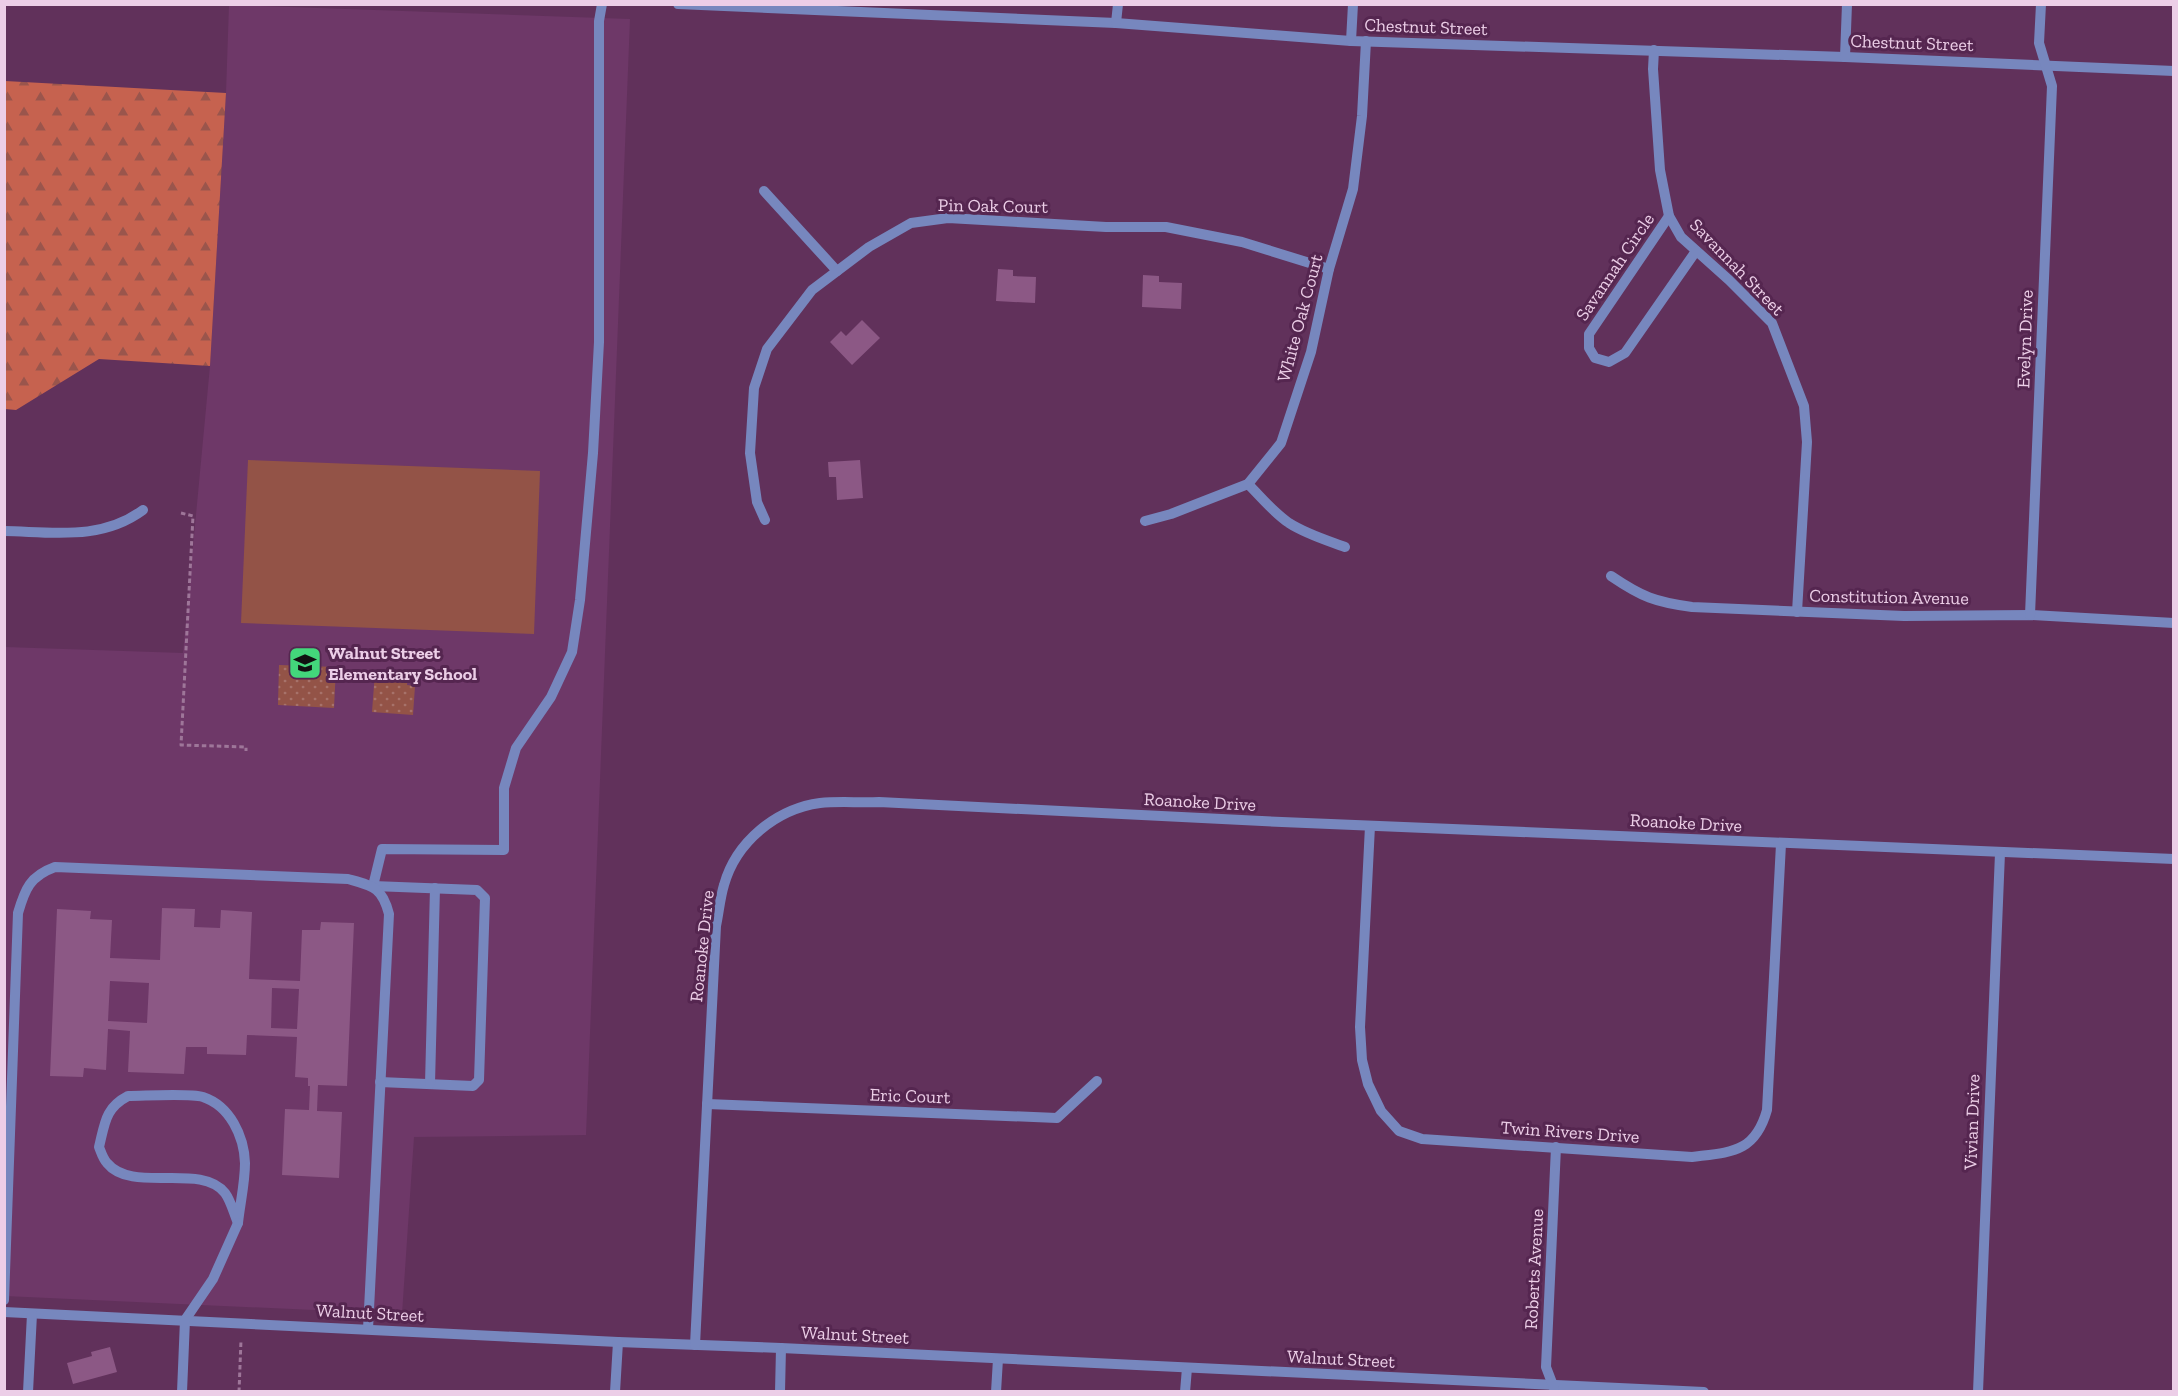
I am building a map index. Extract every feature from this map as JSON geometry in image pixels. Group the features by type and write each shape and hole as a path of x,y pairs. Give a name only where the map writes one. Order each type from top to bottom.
{"street":[{"path":"374,886 382,849 504,850 504,788 516,748 551,697 573,652 593,453 599,342 599,21 602,4"},
{"name":"Chestnut Street","path":"678,4 1116,23 1351,41 1654,50 2174,71"},
{"path":"1116,23 1118,4"},
{"path":"1351,41 1353,4"},
{"path":"1845,57 1847,4"},
{"name":"Evelyn Drive","path":"2030,615 2052,86 2039,43 2041,4"},
{"name":"White Oak Court","path":"1248,484 1281,442 1311,352 1329,269 1353,189 1362,116 1366,41"},
{"name":"Savannah Street","path":"1654,50 1653,69 1660,170 1669,216 1681,237 1773,324 1804,406 1807,442 1797,612"},
{"path":"764,191 837,271"},
{"name":"Savannah Circle","path":"1669,216 1589,333 1589,348 1595,358 1610,362 1625,353 1696,251"},
{"name":"Pin Oak Court","path":"765,520 757,502 750,453 754,388 767,349 812,290 869,247 910,223 948,218 1167,227 1242,242 1329,269"},
{"path":"1145,521 1171,514 1248,484 1275,512 1290,523 1345,547"},
{"path":"4,531 106,530 134,517 143,510"},
{"name":"Constitution Avenue","path":"1611,576 1635,592 1661,603 1692,607 1904,616 2030,615 2174,622"},
{"name":"Roanoke Drive","path":"695,1345 716,926 724,884 735,859 760,829 774,818 819,804 879,802 1370,826 2174,859"},
{"name":"Twin Rivers Drive","path":"1370,826 1360,1027 1362,1060 1368,1084 1381,1111 1399,1131 1422,1138 1692,1157 1728,1153 1743,1148 1763,1125 1767,1110 1781,844"},
{"name":"Vivian Drive","path":"1978,1392 2000,853"},
{"path":"4,1300 18,913 24,892 31,882 43,872 55,867 348,879 374,886 477,890 485,898 479,1080 473,1086 380,1082"},
{"path":"368,1329 389,914 385,897 374,886"},
{"path":"430,1084 435,888"},
{"name":"Eric Court","path":"707,1104 1058,1118 1097,1081"},
{"path":"182,1392 185,1320 213,1279 238,1223 245,1162 238,1130 219,1104 200,1096 128,1096 116,1103 107,1115 99,1147 107,1164 123,1174 142,1178 202,1179 225,1193 238,1223"},
{"name":"Roberts Avenue","path":"1554,1388 1546,1367 1556,1147"},
{"name":"Walnut Street","path":"4,1312 1435,1380 1554,1388 1704,1392"},
{"path":"28,1392 32,1314"},
{"path":"615,1392 618,1342"},
{"path":"780,1392 781,1348"},
{"path":"996,1392 998,1359"},
{"path":"1185,1392 1187,1368"},
{"path":"1435,1380 1435,1392"}],"path":[{"path":"181,513 193,516 181,745 246,747 246,751"},
{"path":"238,1392 241,1340"}],"shaded area":[{"name":"Walnut Street Elementary School","path":"229,5 630,19 586,1135 414,1137 402,1314 5,1296 5,647 183,653 210,366"},
{"path":"248,460 540,471 534,634 241,623"},
{"path":"279,665 336,667 334,708 278,705"},
{"path":"375,672 408,675 407,685 415,686 413,715 372,712"}],"green space":[{"path":"5,81 226,93 210,366 99,359 16,410 5,409"}],"building":[{"path":"998,269 1013,270 1013,276 1036,277 1035,303 996,301"},
{"path":"1143,275 1159,276 1159,282 1182,283 1181,309 1142,307"},
{"path":"862,320 880,338 852,365 830,342 841,331 846,336"},
{"path":"860,460 863,498 837,500 836,477 829,477 828,462"},
{"path":"162,908 195,909 194,927 220,928 221,910 252,912 249,979 300,981 302,930 320,930 321,922 354,923 347,1086 318,1085 317,1111 342,1112 339,1178 282,1175 285,1109 309,1110 308,1078 295,1077 297,1037 247,1035 246,1055 207,1054 207,1047 186,1047 184,1074 128,1072 130,1031 108,1029 106,1070 84,1068 83,1077 50,1076 57,909 91,911 90,919 112,920 110,958 160,960","holes":["110,981 149,983 147,1023 108,1021","272,988 299,989 297,1029 271,1028"]},
{"path":"110,1347 117,1372 73,1384 67,1363 92,1356 91,1352"}],"place":[{"name":"Walnut Street Elementary School","path":"305,663"}]}
